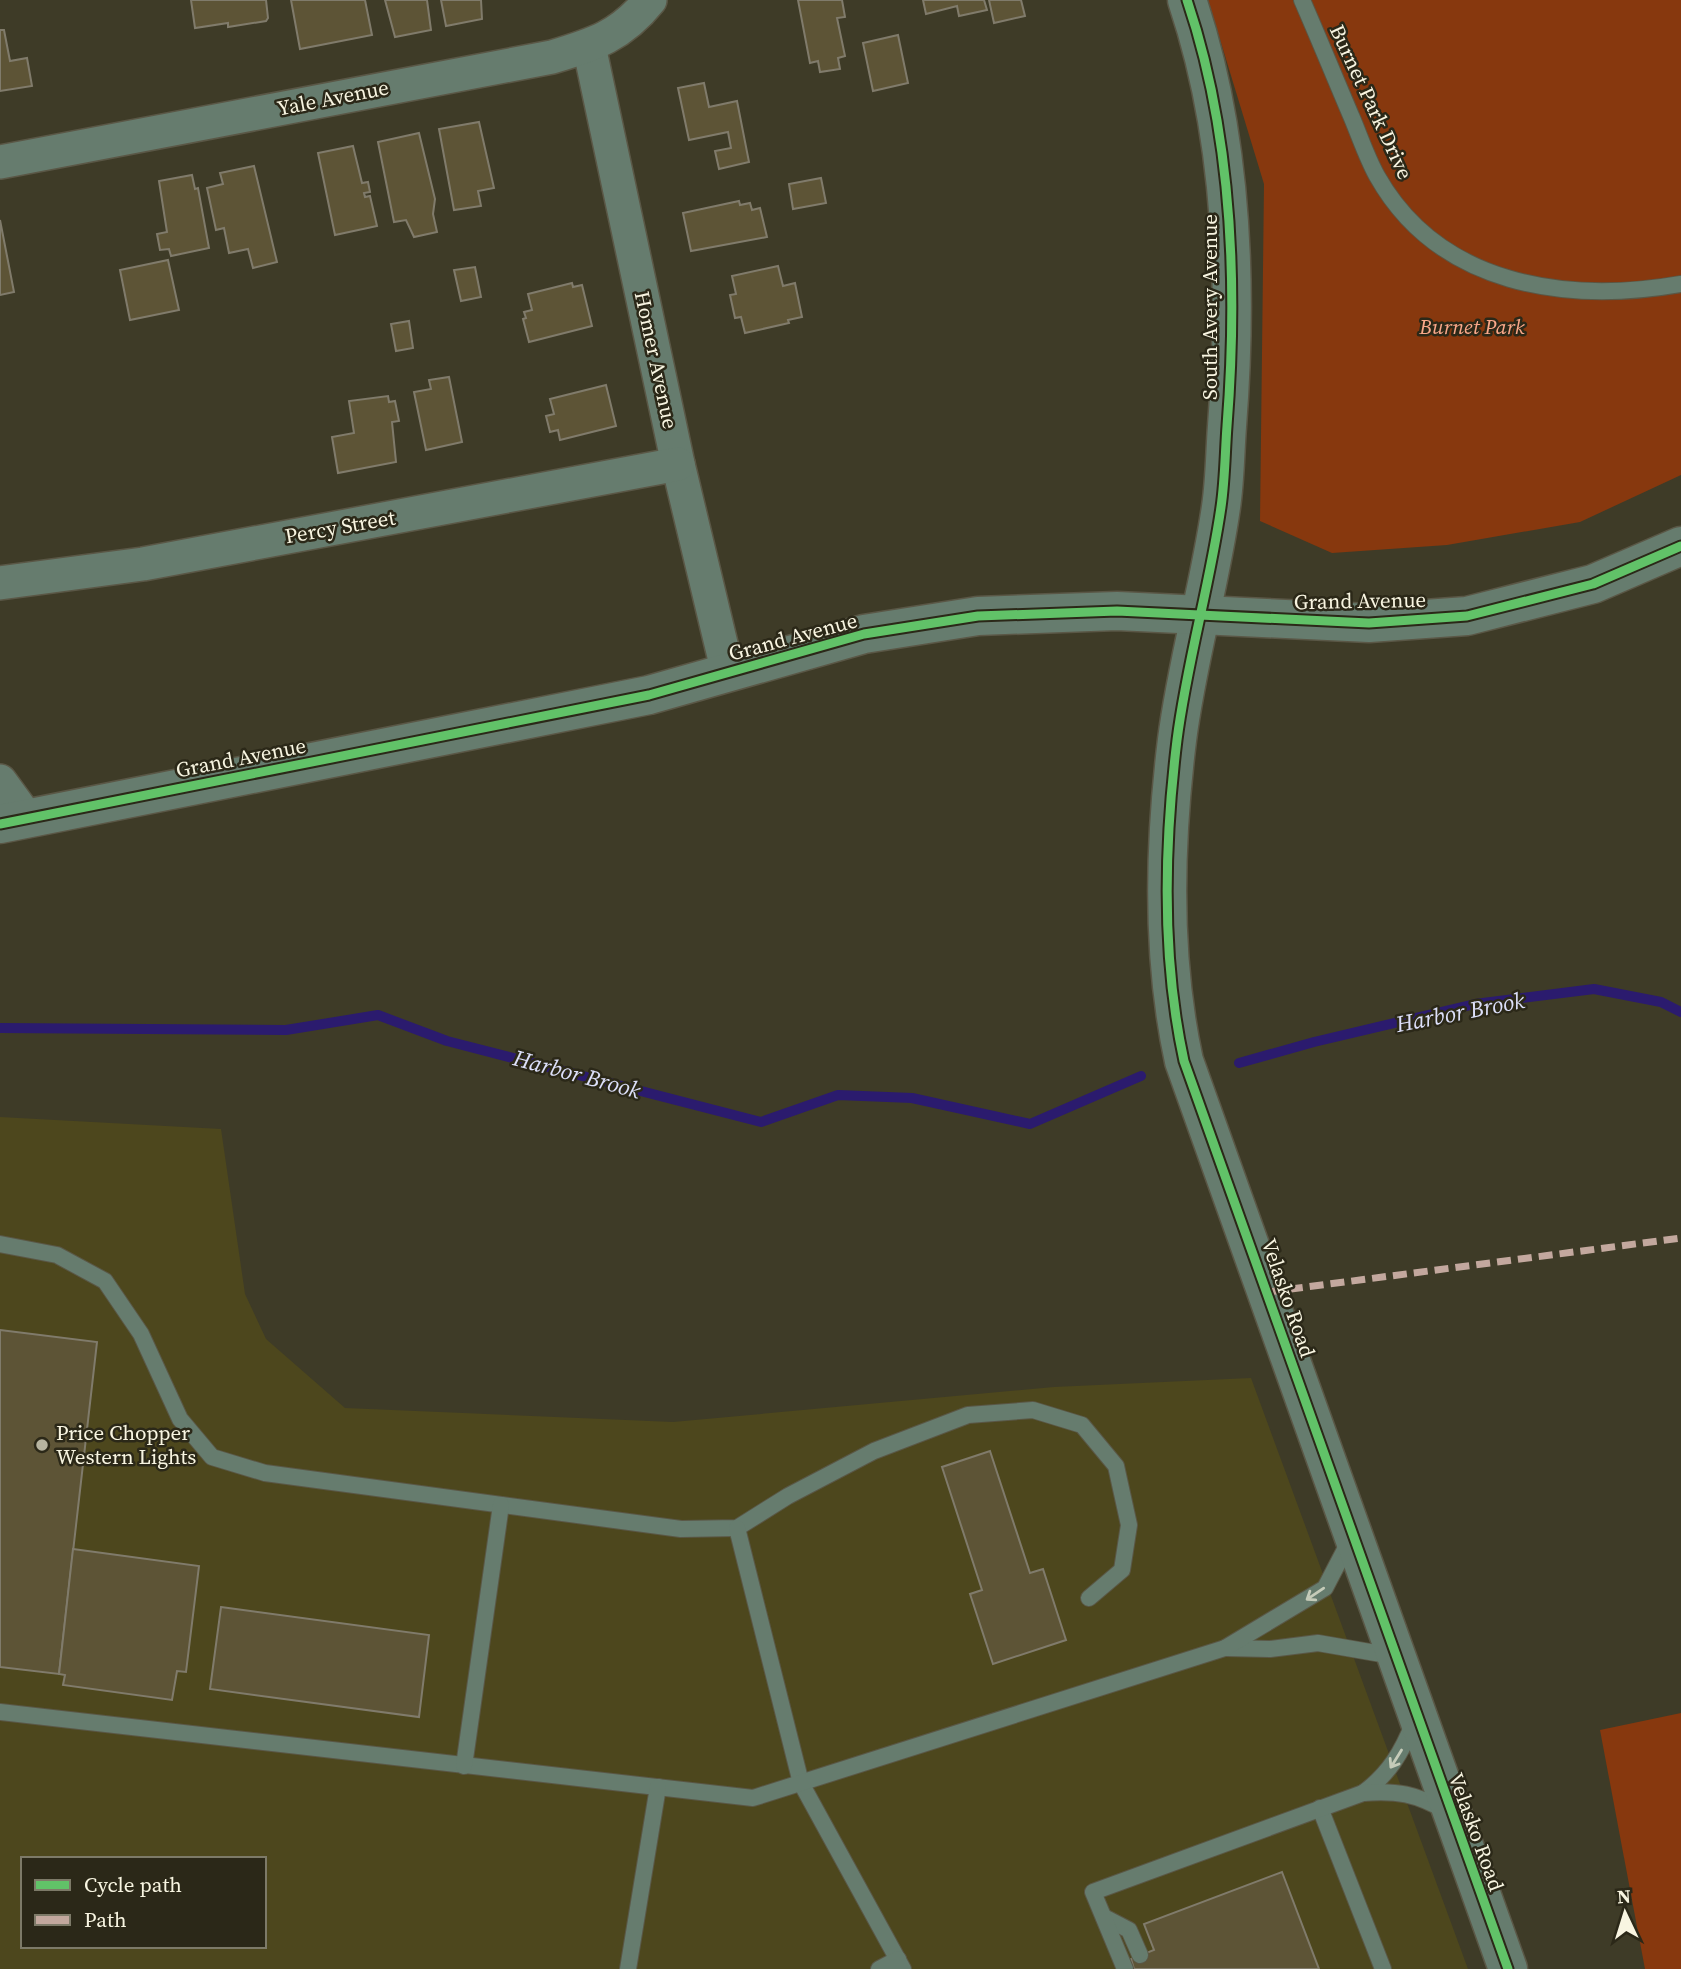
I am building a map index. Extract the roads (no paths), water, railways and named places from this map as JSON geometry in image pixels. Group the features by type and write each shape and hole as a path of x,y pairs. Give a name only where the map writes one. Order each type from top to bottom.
{"street":[{"name":"Yale Avenue","path":"0,162 552,57 607,40 636,18 650,0"},
{"name":"South Avery Avenue","path":"1187,0 1196,27 1225,162 1230,266 1232,363 1222,505 1200,616"},
{"name":"Homer Avenue","path":"589,46 678,464 728,673"},
{"name":"Percy Street","path":"0,583 143,564 678,464"},
{"name":"Grand Avenue","path":"14,821 649,695 864,634 978,616 1117,611 1369,623 1468,616 1593,584 1681,546"},
{"name":"Velasko Road","path":"1200,616 1177,739 1165,898 1174,1017 1184,1061 1268,1292 1394,1656 1508,1969"},
{"path":"0,781 14,821"}],"lane":[{"name":"Burnet Park Drive","path":"1302,0 1377,176 1406,218 1458,258 1509,281 1574,292 1649,290 1681,284"},
{"path":"0,1244 57,1255 105,1281 141,1334 180,1419 212,1457 265,1473 681,1529 737,1528 788,1496 874,1451 968,1415 1033,1410 1082,1425 1116,1466 1129,1525 1122,1570 1089,1598"},
{"path":"464,1766 501,1505"},
{"path":"737,1528 801,1783 901,1964 879,1969"},
{"path":"0,1712 753,1798 1224,1648 1325,1588 1352,1538"},
{"path":"1224,1648 1270,1649 1318,1643 1394,1656"},
{"path":"1363,1793 1385,1777 1404,1746 1416,1717"},
{"path":"628,1969 658,1787"},
{"path":"1125,1969 1093,1892 1363,1793 1393,1791 1413,1794 1452,1814"},
{"path":"1320,1808 1383,1969"},
{"path":"1104,1917 1129,1930 1140,1955"}],"waterway":[{"name":"Harbor Brook","path":"1239,1063 1314,1042 1475,1004 1594,989 1661,1002 1681,1012"},
{"name":"Harbor Brook","path":"0,1028 286,1030 378,1015 447,1041 761,1122 838,1095 912,1098 1030,1124 1141,1076"}],"place":[{"name":"Price Chopper Western Lights","path":"42,1445"}],"park label":[{"name":"Burnet Park","path":"1472,327"}]}
